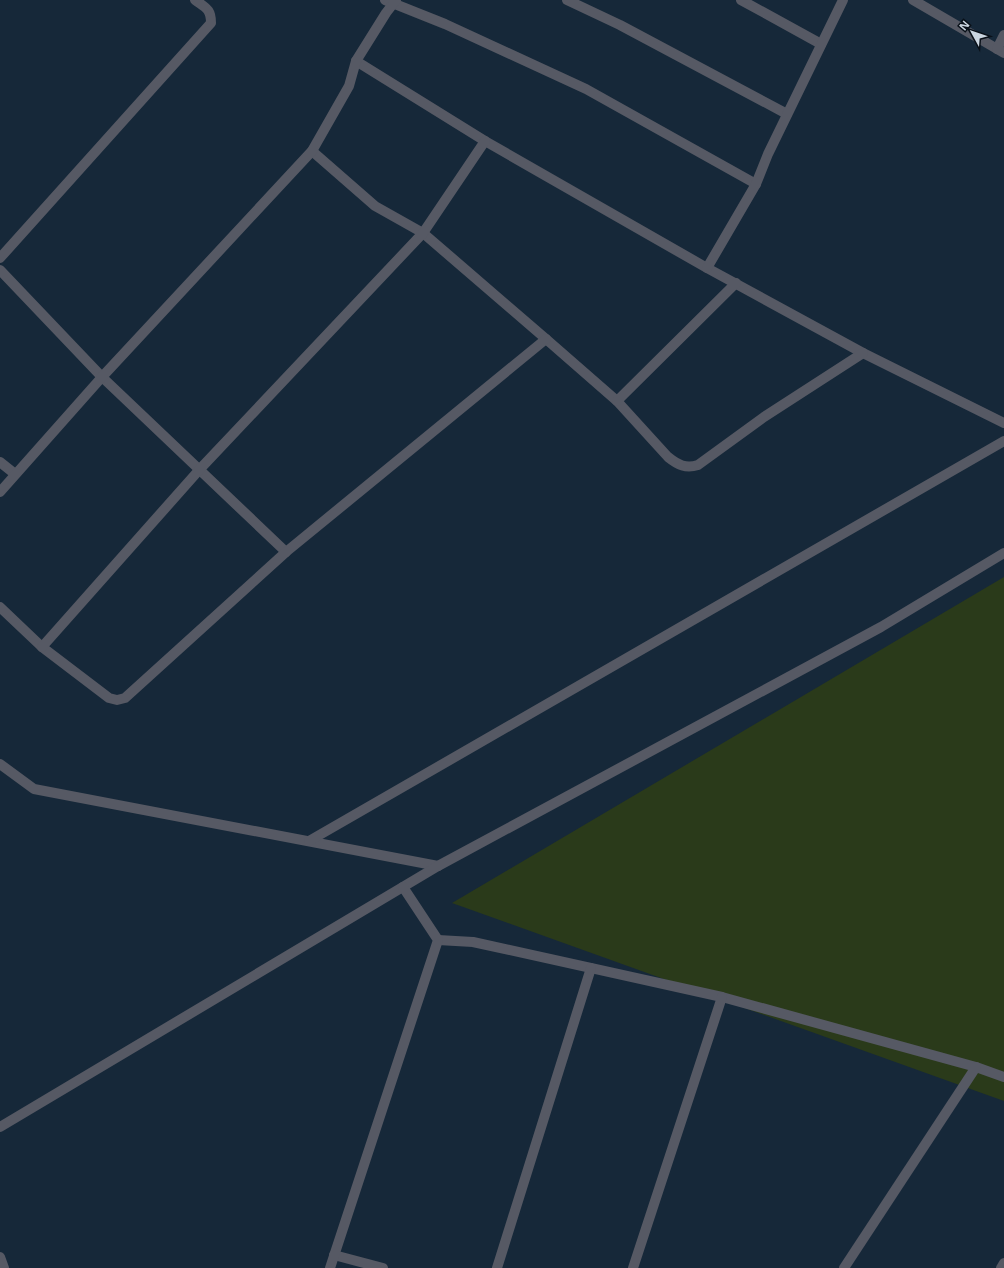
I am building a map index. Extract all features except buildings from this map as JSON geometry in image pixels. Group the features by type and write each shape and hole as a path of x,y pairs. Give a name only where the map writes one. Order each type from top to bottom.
{"street":[{"path":"0,258 211,23 211,16 208,9 195,0"},
{"path":"567,0 620,25 787,114"},
{"path":"741,0 821,44"},
{"path":"707,268 756,184 787,114 843,0"},
{"path":"913,0 930,4 1001,51 1004,35"},
{"path":"0,492 102,377 312,151 349,86 356,60 392,1 586,88 756,184"},
{"path":"356,60 485,141 707,268 863,353 1004,423"},
{"path":"42,647 200,469 423,233 485,141"},
{"path":"312,151 375,206 423,233 546,338 617,401 676,464 691,468 698,465 764,417 863,353"},
{"path":"0,270 102,377 286,552"},
{"path":"617,401 736,283"},
{"path":"0,607 42,647 109,698 112,700 121,700 286,552 546,338"},
{"path":"309,842 1004,441"},
{"path":"0,462 15,474"},
{"path":"0,1127 438,866 881,627 1004,553"},
{"path":"0,764 34,790 438,866"},
{"path":"403,888 438,940"},
{"path":"438,940 473,942 722,997 976,1067 1004,1077"},
{"path":"330,1268 438,940"},
{"path":"497,1268 591,968"},
{"path":"633,1268 722,997"},
{"path":"844,1268 976,1067"},
{"path":"334,1255 383,1268"},
{"path":"0,1257 4,1268"},
{"path":"1000,1268 1004,1263"}],"green space":[{"path":"1004,577 1004,1101 452,903"}]}
